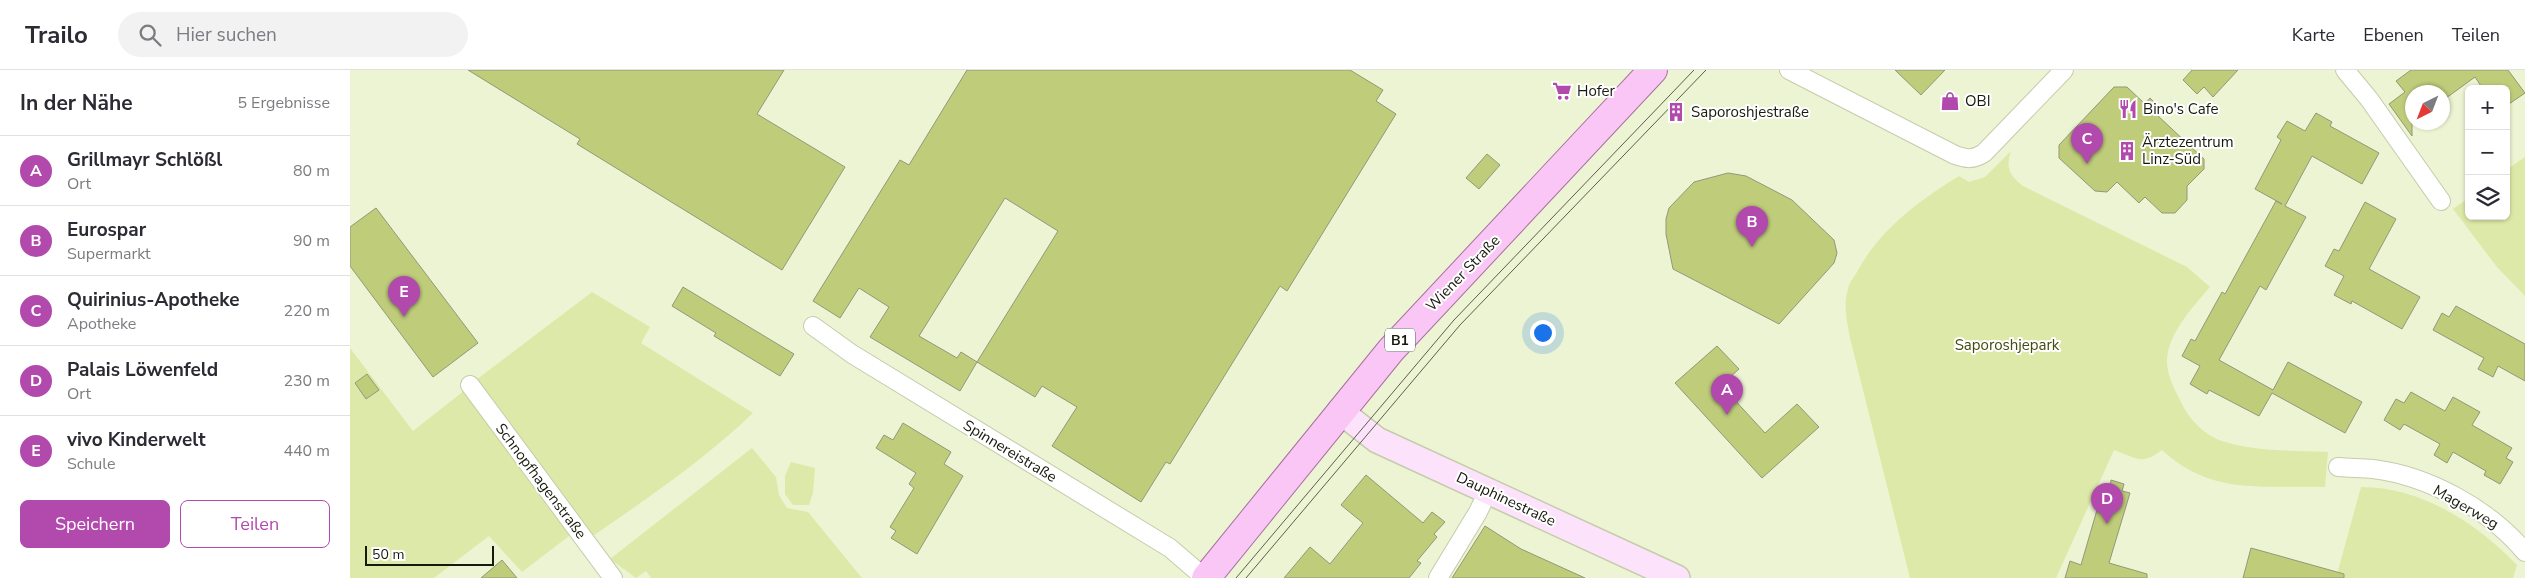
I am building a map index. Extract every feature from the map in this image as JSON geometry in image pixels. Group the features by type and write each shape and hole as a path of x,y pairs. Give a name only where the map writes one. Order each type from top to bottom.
{"main road":[{"name":"Wiener Straße","path":"1206,578 1373,371 1436,301 1654,70"},
{"name":"Dauphinestraße","path":"1340,411 1377,440 1677,578"}],"street":[{"path":"1789,70 1954,155 1969,159 1984,153 2064,70"},
{"path":"2345,70 2370,99 2441,201"},
{"name":"Spinnereistraße","path":"813,326 852,354 1170,548 1206,578"},
{"name":"Schnopfhagenstraße","path":"470,385 613,578"},
{"name":"Magerweg","path":"2338,467 2374,469 2435,487 2493,521 2525,552"},
{"path":"1438,578 1478,512 1488,491"}],"green space":[{"name":"Saporoshjepark","path":"2011,151 2009,157 2010,171 2023,186 2187,267 2210,287 2177,330 2172,339 2167,359 2170,377 2186,411 2204,431 2216,439 2235,445 2261,449 2328,452 2325,487 2259,487 2239,485 2199,475 2181,465 2162,450 2149,458 2139,459 2114,450 2056,578 1910,578 1850,338 1846,301 1850,282 1877,242 1915,206 1959,176 1969,182 1985,177"},
{"path":"2525,157 2525,296 2497,267 2453,209 2465,201 2465,220 2510,220 2510,167"},
{"path":"592,292 650,327 641,343 753,413 696,462 593,536 476,380"},
{"path":"350,348 413,431 465,390 573,533 522,572 489,536 434,578 350,578"},
{"path":"752,448 776,477 779,495 787,508 808,512 862,578 651,578 646,571 636,578 610,559"},
{"path":"791,462 815,468 813,493 809,505 793,505 785,494 785,476"},
{"path":"2361,487 2405,493 2446,510 2484,535 2517,565 2513,578 2336,578"}],"building":[{"path":"468,70 784,70 757,114 845,167 782,270 577,144 580,139"},
{"path":"967,70 1350,70 1383,90 1376,101 1396,114 1287,291 1280,286 1170,464 1166,462 1141,502 1052,446 1077,407 1042,386 1035,397 977,362 960,391 870,337 889,307 859,288 840,318 813,301 900,160 909,165","holes":["1005,198 1058,231 977,362 961,352 957,358 919,336"]},
{"path":"1895,70 1945,70 1921,95"},
{"path":"2192,70 2238,70 2213,97 2204,87 2197,94 2183,80"},
{"path":"2411,70 2508,70 2525,93 2510,103 2510,85 2480,85 2475,77 2450,95 2450,85 2405,85 2405,92 2396,81"},
{"name":"Ärztezentrum Linz-Süd","path":"2114,87 2127,87 2145,104 2150,98 2161,109 2156,114 2204,159 2204,169 2187,186 2187,200 2175,213 2162,213 2145,197 2139,203 2117,182 2107,192 2095,191 2059,158 2059,145"},
{"path":"2405,92 2405,126 2389,104"},
{"path":"2316,113 2332,122 2330,126 2379,153 2362,184 2312,156 2285,206 2306,217 2266,290 2260,286 2219,360 2273,390 2288,362 2362,402 2345,433 2272,393 2259,416 2209,390 2207,394 2190,384 2200,366 2182,356 2191,339 2195,341 2222,292 2225,294 2276,201 2282,204 2255,189 2281,140 2277,137 2287,121 2305,131"},
{"path":"1487,154 1500,165 1479,189 1466,178"},
{"path":"1728,173 1746,176 1792,200 1834,240 1837,253 1834,263 1779,324 1673,269 1666,234 1666,219 1669,208 1694,182"},
{"path":"2365,202 2396,219 2369,269 2420,297 2402,329 2352,301 2351,304 2334,295 2344,276 2325,266 2334,249 2339,251"},
{"path":"376,208 478,343 433,377 350,266 350,227"},
{"path":"683,287 794,354 780,376 714,336 716,333 672,306"},
{"path":"2456,306 2525,344 2525,381 2498,366 2493,377 2478,369 2484,358 2433,330 2442,313 2449,317"},
{"path":"1717,346 1739,369 1721,385 1765,433 1797,404 1819,427 1762,478 1675,383"},
{"path":"367,374 379,390 366,399 355,383"},
{"path":"2411,392 2445,411 2453,397 2480,412 2472,425 2512,448 2506,458 2513,462 2500,484 2484,475 2486,471 2453,452 2447,463 2434,455 2440,444 2404,424 2400,430 2384,420 2396,399 2404,403"},
{"path":"903,423 951,452 944,464 963,476 917,554 891,538 896,531 890,527 914,488 909,484 916,473 876,448 884,435 893,440"},
{"path":"1366,475 1423,523 1432,512 1445,522 1434,534 1437,537 1417,561 1421,563 1409,578 1284,578 1310,547 1330,564 1363,523 1341,505"},
{"path":"2111,480 2124,484 2122,491 2130,493 2109,563 2147,574 2147,578 2065,578 2070,561 2081,565 2104,486 2110,488"},
{"path":"1485,526 1521,549 1585,578 1452,578"},
{"path":"2251,548 2344,574 2344,578 2243,578"},
{"path":"502,560 517,578 481,578"}],"tram line":[{"path":"1236,578 1454,320 1694,70"},
{"path":"1246,578 1460,325 1706,70"}],"place":[{"name":"Hofer","path":"1562,91"},
{"name":"OBI","path":"1950,101"},
{"name":"Bino's Cafe","path":"2128,109"},
{"name":"Saporoshjestraße","path":"1676,112"},
{"name":"Ärztezentrum Linz-Süd","path":"2127,151"},
{"name":"Quirinius-Apotheke","path":"2087,164"},
{"name":"Eurospar","path":"1752,247"},
{"name":"vivo Kinderwelt","path":"404,317"},
{"name":"Grillmayr Schlößl","path":"1727,415"},
{"name":"Palais Löwenfeld","path":"2107,524"}]}
